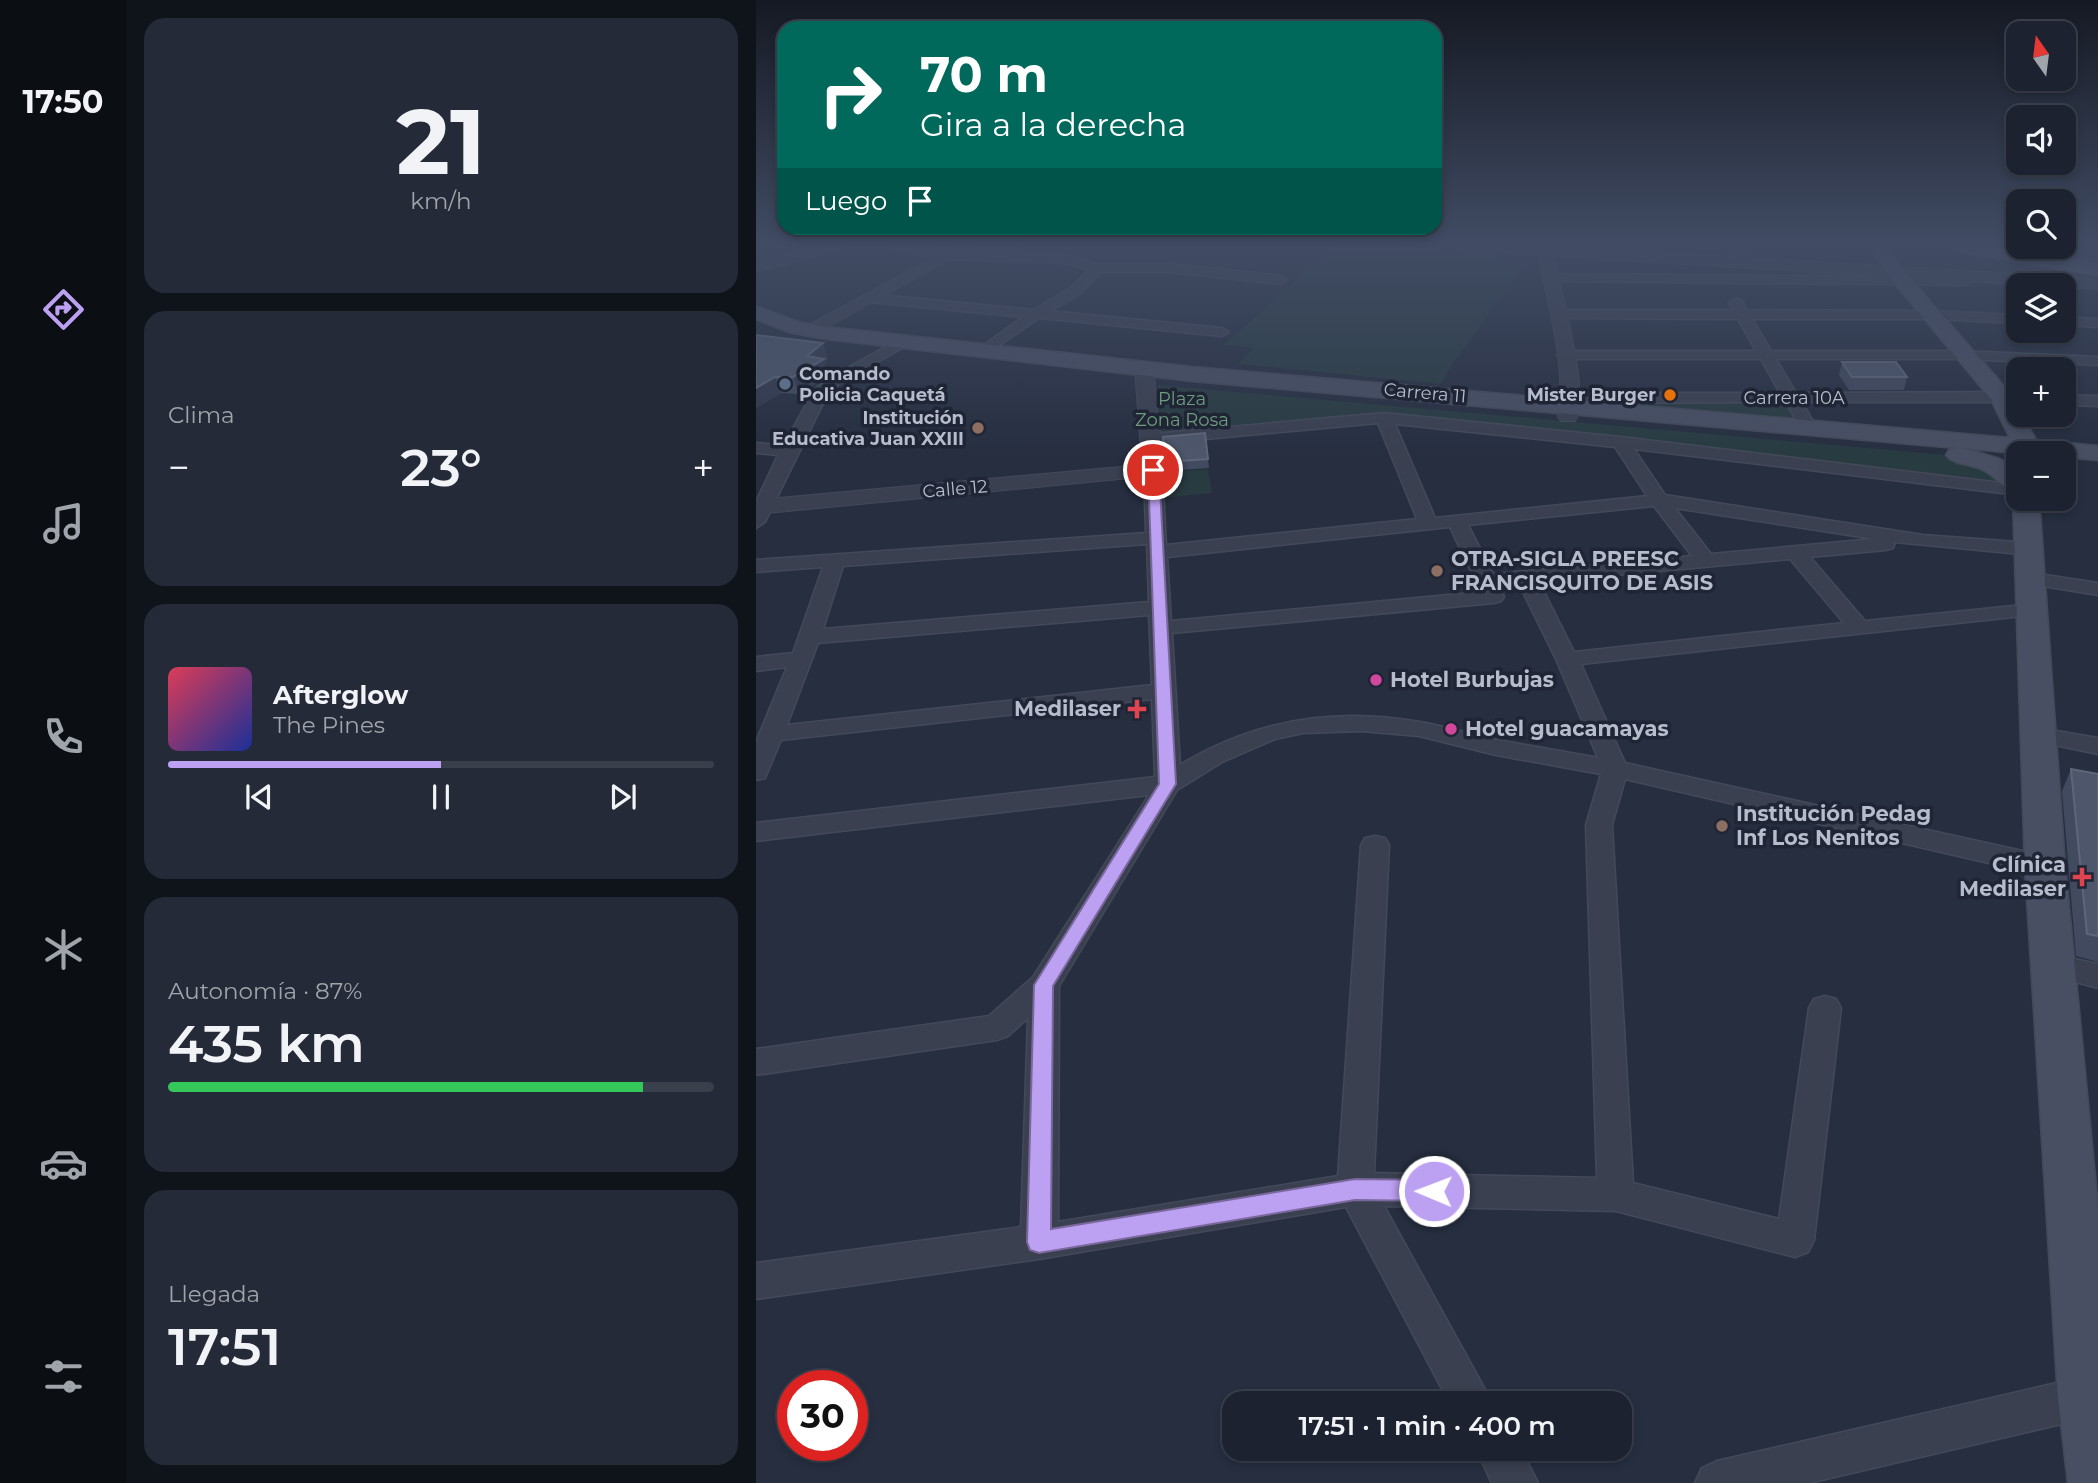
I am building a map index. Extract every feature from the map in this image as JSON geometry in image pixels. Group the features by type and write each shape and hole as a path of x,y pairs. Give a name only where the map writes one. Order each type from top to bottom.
{"main road":[{"name":"Carrera 11","path":"765,315 809,330 897,345 1145,374 1808,427 2006,450"},
{"path":"1931,315 1964,355 2006,393"},
{"name":"Carrera 11","path":"756,326 817,340 985,351 1145,374"},
{"name":"Carrera 11","path":"1570,407 1952,451 2006,452"},
{"path":"1952,451 1958,456 1991,462 2006,473"},
{"name":"Carrera 11","path":"2076,453 2098,453"},
{"path":"2076,462 2098,464"},
{"path":"2027,511 2045,866 2087,1397 2098,1482"}],"street":[{"path":"809,330 837,315"},
{"path":"985,351 1035,315"},
{"path":"1049,315 1222,332"},
{"path":"1559,315 1570,407"},
{"path":"1743,315 1808,427"},
{"path":"1935,315 2006,318"},
{"path":"2076,322 2098,323"},
{"path":"759,512 820,393 834,381 897,345"},
{"path":"1564,355 1964,355 2098,361"},
{"path":"756,1062 997,1027 1044,985 1168,784 1152,439 1145,374"},
{"name":"Carrera 10A","path":"1570,407 1793,398 2006,397"},
{"path":"2076,400 2098,401"},
{"path":"1152,439 1384,418 2006,487"},
{"path":"1384,418 1428,524"},
{"path":"1620,442 1659,500 1707,562"},
{"path":"756,447 789,451"},
{"name":"Calle 12","path":"759,512 1153,470"},
{"path":"756,565 1157,545 1428,524 1659,500 1923,541 2032,579 2098,589"},
{"path":"809,637 1494,597 1455,521"},
{"path":"1486,581 1923,541"},
{"path":"1796,553 1859,628"},
{"path":"756,772 802,659 835,560"},
{"path":"1527,579 1567,659 1615,768 1599,825 1616,1195"},
{"path":"1567,659 1859,628 2032,579"},
{"path":"756,664 802,659"},
{"path":"772,734 1163,691"},
{"path":"756,832 1168,784 1212,756 1256,736 1300,726 1354,722 1420,730 1494,747 1615,768 2045,866"},
{"path":"2039,735 2098,746"},
{"path":"1376,845 1355,1189 1466,1391"},
{"path":"2053,965 2098,976"},
{"path":"1039,1242 1044,985"},
{"path":"756,1281 1039,1242 1355,1189 1616,1195 1795,1240 1825,1008"},
{"path":"1717,1483 2087,1397"},
{"path":"1504,1461 1516,1483"}],"green space":[{"path":"1257,315 1488,315 1441,384 1238,364 1254,348 1224,345"},
{"name":"Plaza Zona Rosa","path":"1158,385 1968,457 1997,475 1994,480 1979,483 1609,439 1588,433 1400,415 1160,433"},
{"path":"1784,400 1794,421 1604,406 1598,401"},
{"path":"1208,469 1212,493 1162,498 1161,473"}],"building":[{"path":"756,335 823,343 807,356 824,359 793,377 775,377 756,388"},
{"path":"1842,362 1896,362 1907,377 1852,377"},
{"path":"1205,433 1208,459 1165,462 1163,437"},
{"path":"2071,769 2098,774 2098,936 2087,934"}],"place":[{"name":"Comando Policia Caquetá","path":"785,384"},
{"name":"Mister Burger","path":"1670,395"},
{"name":"Institución Educativa Juan XXIII","path":"978,428"},
{"name":"OTRA-SIGLA PREESC FRANCISQUITO DE ASIS","path":"1437,571"},
{"name":"Hotel Burbujas","path":"1376,680"},
{"name":"Medilaser","path":"1137,709"},
{"name":"Hotel guacamayas","path":"1451,729"},
{"name":"Institución Pedag Inf Los Nenitos","path":"1722,826"},
{"name":"Clínica Medilaser","path":"2082,877"}],"route":[{"path":"1153,470 1168,784 1044,985 1039,1242 1355,1189 1434,1191"}]}
